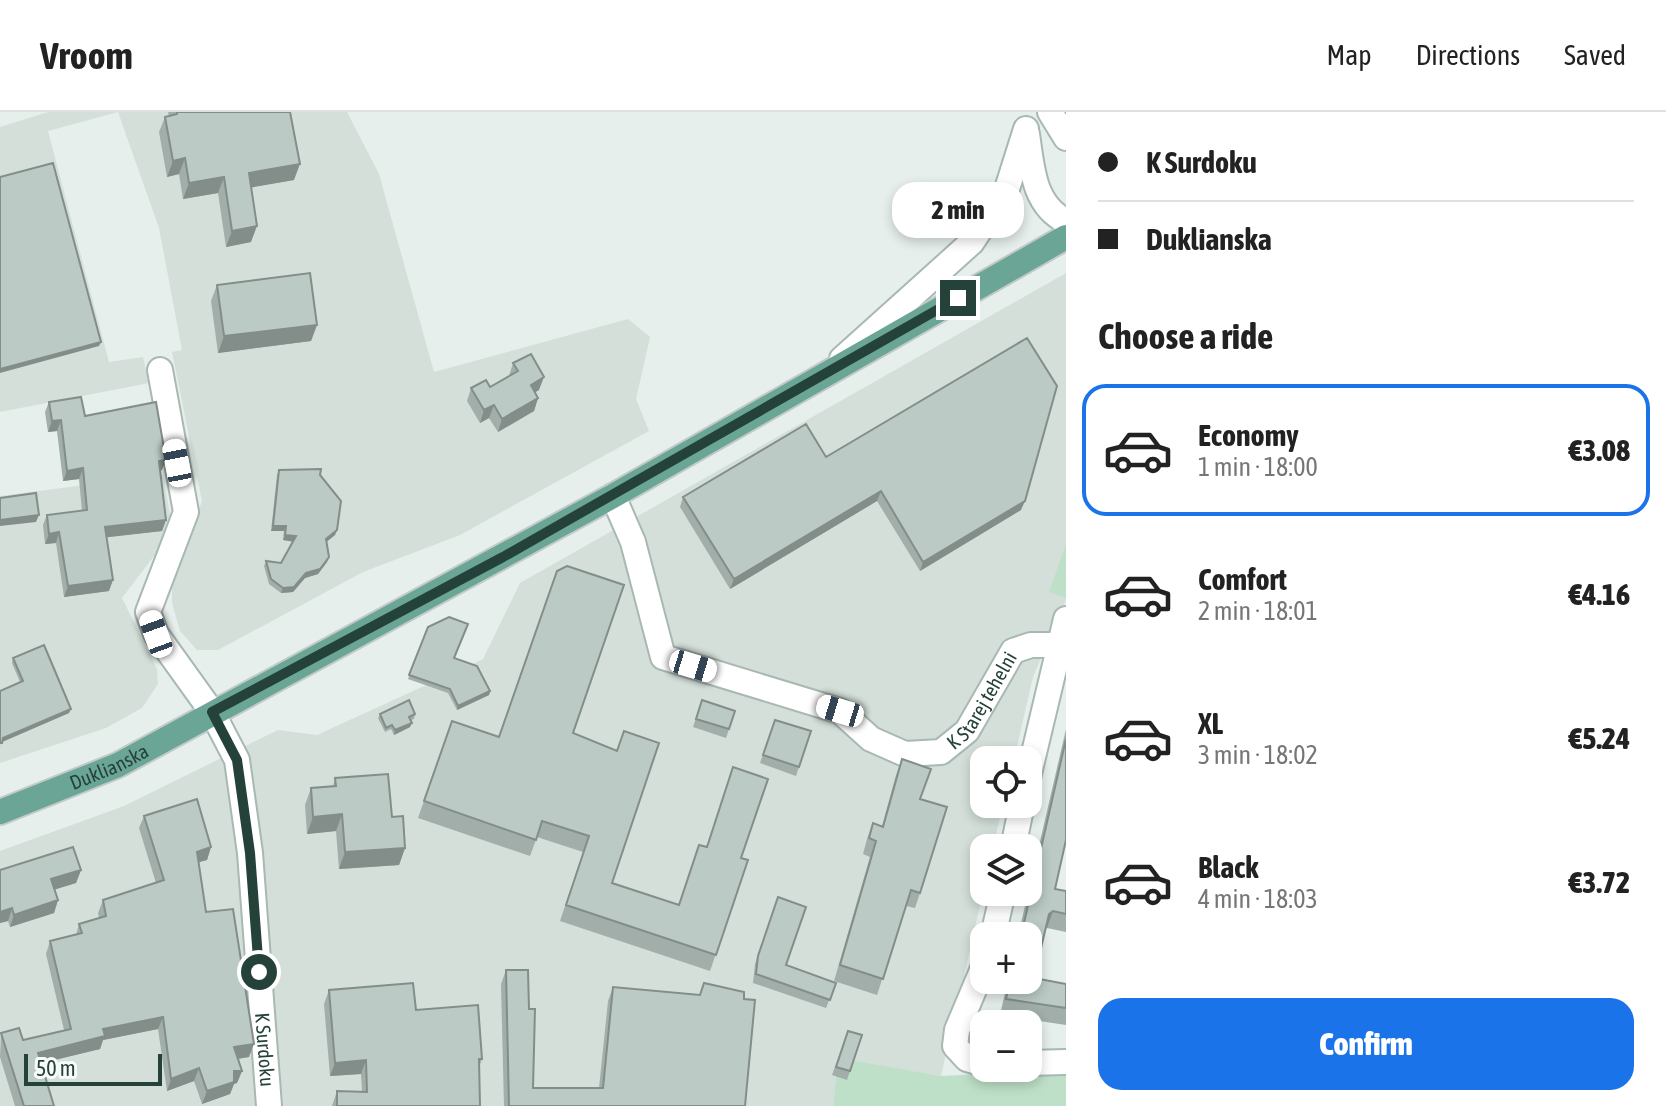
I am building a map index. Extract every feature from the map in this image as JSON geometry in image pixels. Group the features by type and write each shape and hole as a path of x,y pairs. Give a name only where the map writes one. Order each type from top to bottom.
{"main road":[{"name":"Duklianska","path":"0,812 118,765 613,496 1066,237"}],"street":[{"path":"1052,112 1066,125"},
{"path":"1052,112 1066,138"},
{"path":"1026,120 1039,195 1051,213 1066,221"},
{"path":"823,375 972,242 1007,189 1026,120"},
{"path":"160,370 186,512 148,612 156,634 212,712"},
{"name":"K Starej tehelni","path":"613,496 633,542 663,657 840,711 871,739 905,754 941,752 967,731 1013,651 1031,645 1062,645"},
{"name":"K Starej tehelni","path":"1036,746 1066,619"},
{"name":"K Surdoku","path":"212,712 237,760 250,853 269,1106"},
{"path":"970,1060 955,1046 957,1030 972,994"},
{"path":"1042,1063 1066,1062"}],"shaded area":[{"path":"48,112 118,112 48,131 109,362 143,357 149,383 0,412 0,127"},
{"path":"118,112 347,112 379,174 434,372 628,319 650,337 636,399 649,431 460,535 363,572 218,650 197,650 180,631 172,603 172,585 202,501 172,352 182,350 159,228"},
{"path":"1066,273 1066,600 1033,677 1017,746 970,746 970,818 1000,818 996,834 970,834 970,906 980,906 976,922 970,922 970,949 941,1076 838,1059 833,1106 0,1106 0,851 124,806 278,730 317,735 483,659 520,583"},
{"path":"163,475 173,531 122,598 157,669 158,684 142,708 106,728 0,763 0,496"}],"green space":[{"path":"1066,544 1066,598 1049,592"},
{"path":"838,1058 941,1076 970,1075 970,1082 1042,1082 1042,1071 1066,1070 1066,1106 833,1106"}],"building":[{"path":"177,112 290,112 300,164 249,173 257,226 232,231 224,177 189,183 185,158 173,161 165,117"},
{"path":"53,163 101,342 0,369 0,177"},
{"path":"310,273 317,325 224,336 217,285"},
{"path":"1027,338 1057,386 1025,501 923,562 881,491 734,579 683,497 806,424 826,457"},
{"path":"531,354 544,377 531,385 538,398 502,419 494,405 484,410 471,388 486,380 490,387 518,371 513,363"},
{"path":"81,397 85,416 156,402 166,460 159,461 166,520 105,527 113,580 68,586 59,532 49,534 47,515 87,510 83,468 67,471 61,420 52,421 49,402"},
{"path":"321,469 320,475 341,501 337,530 326,539 329,557 320,569 306,573 294,587 283,588 271,579 266,561 281,563 296,536 285,535 286,526 273,526 279,470"},
{"path":"36,493 39,515 0,520 0,498"},
{"path":"567,566 624,585 573,733 617,751 624,731 659,743 612,883 679,905 699,845 707,847 733,767 768,779 741,858 748,860 716,955 566,905 589,836 542,821 536,840 424,801 452,721 499,737 557,571"},
{"path":"449,617 468,624 454,658 477,666 490,691 458,706 450,689 409,675 428,627"},
{"path":"44,645 71,709 3,738 0,743 0,691 23,681 13,658"},
{"path":"409,700 415,714 409,717 412,723 395,730 392,725 386,728 380,714"},
{"path":"702,700 735,711 729,729 696,719"},
{"path":"775,720 811,731 799,767 763,755"},
{"path":"1066,739 1066,840 1055,889 1066,891 1066,914 1053,911 1049,914 1042,944 1042,922 1024,922 1028,906 1042,906 1042,844"},
{"path":"902,759 931,769 920,799 947,807 920,893 911,890 883,979 840,965 876,841 869,838 873,823 883,827"},
{"path":"388,774 392,817 403,816 405,848 345,852 342,814 313,817 311,788 336,786 335,778"},
{"path":"197,799 211,847 197,852 206,912 233,909 254,1044 234,1047 242,1071 234,1071 234,1082 207,1091 199,1068 171,1079 163,1017 103,1029 105,1036 38,1053 54,1106 24,1106 1,1033 19,1028 23,1040 71,1029 50,941 82,933 79,924 106,916 103,900 164,880 144,816"},
{"path":"73,847 81,870 51,879 58,900 14,915 12,908 0,912 0,870"},
{"path":"778,897 806,907 786,965 836,983 830,1000 756,974 758,956"},
{"path":"506,970 528,970 529,1009 535,1009 533,1088 603,1088 613,987 700,995 704,983 744,992 744,999 755,1000 745,1106 509,1106"},
{"path":"1042,980 1066,984 1066,1008 1006,999 1007,994 1042,994"},
{"path":"413,983 416,1010 478,1005 482,1059 479,1059 480,1106 337,1106 337,1091 367,1092 366,1060 335,1063 329,990"},
{"path":"848,1031 862,1035 850,1071 836,1067"}],"route":[{"path":"259,972 250,853 237,760 212,712 613,496 958,298"}]}
